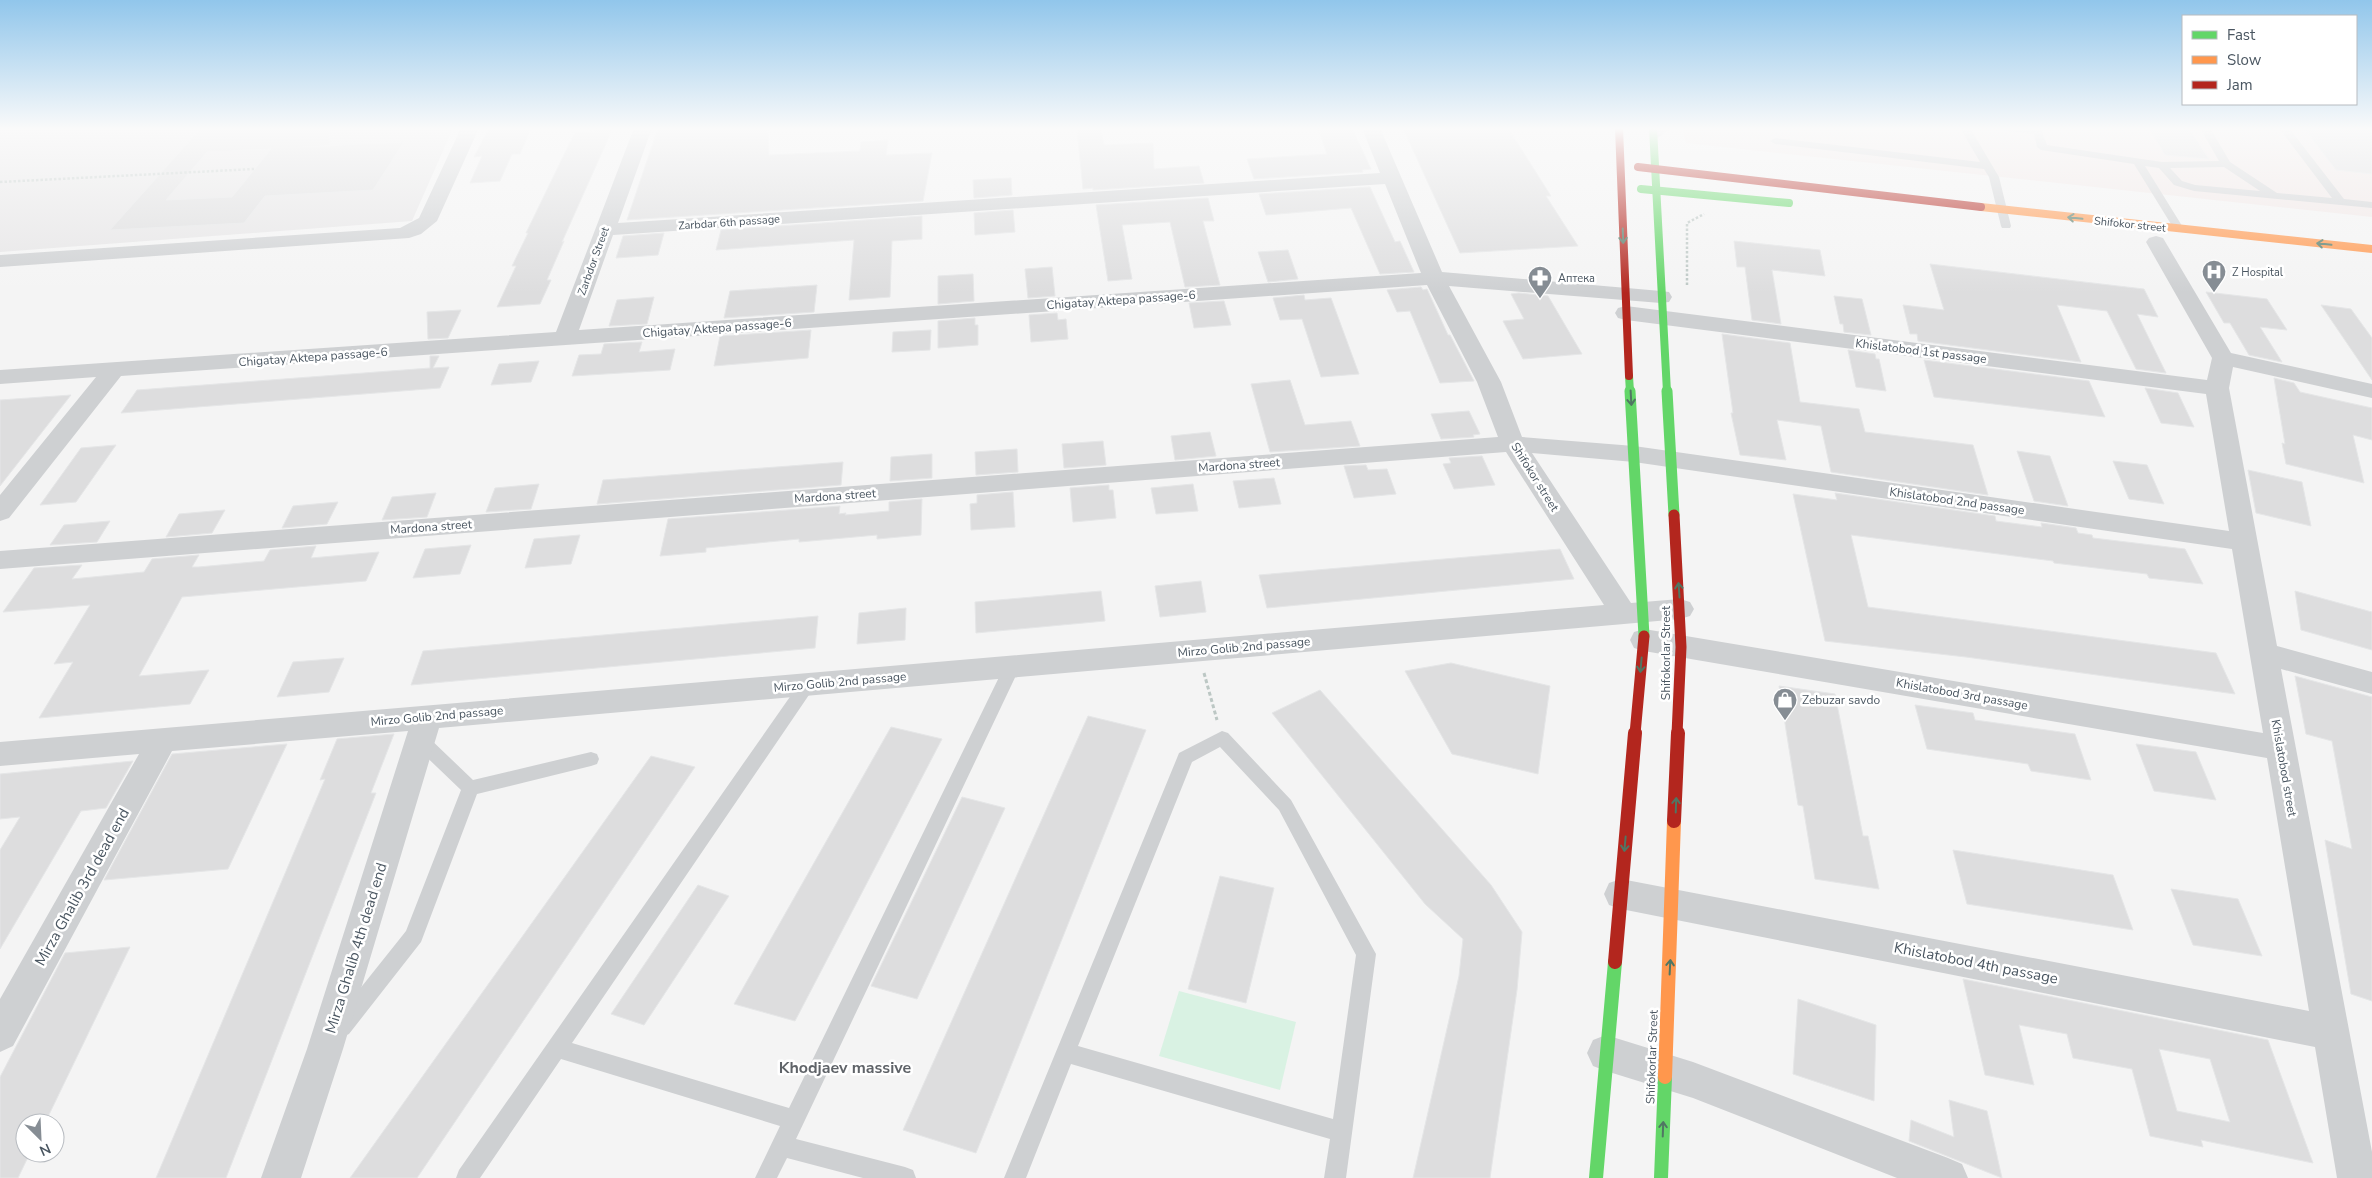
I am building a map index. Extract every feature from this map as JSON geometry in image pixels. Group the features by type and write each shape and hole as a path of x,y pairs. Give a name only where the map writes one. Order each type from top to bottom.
{"main road":[{"path":"1622,183 1622,187 1803,205"},
{"name":"Shifokorlar Street","path":"1657,183 1662,307 1681,647 1665,1071 1667,1176"},
{"name":"Shifokor street","path":"1776,183 2372,249"},
{"name":"Shifokorlar Street","path":"1596,1178 1621,894 1637,623 1634,454 1625,304 1622,187"}],"street":[{"path":"0,261 402,234 414,230 427,221 445,183"},
{"name":"Zarbdor Street","path":"565,338 622,183"},
{"name":"Zarbdar 6th passage","path":"604,230 1318,183"},
{"path":"1395,183 1434,278"},
{"path":"2156,242 2223,358 2372,391"},
{"name":"Chigatay Aktepa passage-6","path":"0,377 113,371 1434,278 1625,304"},
{"name":"Shifokor street","path":"1434,278 1489,382 1513,444 1637,623"},
{"name":"Khislatobod 1st passage","path":"1625,304 1662,307 2217,388"},
{"name":"Khislatobod street","path":"2223,358 2217,388 2357,1178"},
{"path":"0,512 113,371"},
{"name":"Mardona street","path":"0,560 1513,444 1634,454 1670,460"},
{"name":"Khislatobod 2nd passage","path":"1670,460 2244,542"},
{"name":"Mirzo Golib 2nd passage","path":"0,754 163,740 423,729 807,685 1012,667 1198,651 1637,623 1680,610"},
{"name":"Khislatobod 3rd passage","path":"1637,623 1681,647 2281,748"},
{"path":"2264,653 2372,683"},
{"name":"Mirza Ghalib 4th dead end","path":"281,1178 325,1049 423,729"},
{"name":"Mirza Ghalib 3rd dead end","path":"0,1034 163,740"},
{"name":"Khislatobod 4th passage","path":"1621,894 2332,1033"},
{"path":"1606,1052 1665,1071 1948,1178"}],"lane":[{"path":"1995,183 2000,209 2006,226"},
{"path":"2151,183 2179,229"},
{"path":"2178,183 2186,186 2372,205"},
{"path":"2255,183 2275,196"},
{"path":"2326,183 2340,202"},
{"path":"766,1178 792,1120 1012,667"},
{"path":"467,1178 807,685"},
{"path":"423,729 470,788"},
{"path":"1015,1178 1185,758 1222,738 1285,805 1366,954 1335,1178"},
{"path":"470,788 591,759"},
{"path":"325,1049 414,936 470,788"},
{"path":"556,1048 792,1120"},
{"path":"1067,1053 1341,1132"},
{"path":"780,1146 905,1178"}],"path":[{"path":"1198,651 1222,738"}],"shaded area":[{"path":"0,183 429,183 412,221 0,252"},
{"path":"2057,183 2372,183 2372,217"}],"green space":[{"path":"1179,991 1296,1022 1280,1090 1159,1056"}],"building":[{"path":"152,183 181,183 166,200 232,197 243,183 378,183 373,190 265,196 244,223 110,230"},
{"path":"550,183 588,183 562,242 564,241 547,280 551,280 540,304 497,307 516,266 512,266 528,233 526,233"},
{"path":"639,183 926,183 923,201 627,220"},
{"path":"973,183 1011,183 1012,195 974,198"},
{"path":"1082,183 1204,183 1093,190 1093,188 1083,189"},
{"path":"1428,183 1543,183 1551,196 1546,196 1578,246 1460,253"},
{"path":"1370,187 1395,242 1400,241 1414,272 1380,274 1351,208 1266,215 1259,194"},
{"path":"1208,198 1214,221 1203,221 1220,285 1185,287 1170,222 1122,225 1132,279 1108,281 1096,205"},
{"path":"1013,210 1015,232 975,235 974,213"},
{"path":"922,216 922,239 892,241 890,297 849,300 854,240 716,250 721,230"},
{"path":"664,233 658,255 616,258 623,236"},
{"path":"1734,241 1820,250 1825,276 1772,270 1781,324 1752,320 1745,267 1737,267"},
{"path":"1288,250 1298,279 1268,282 1258,252"},
{"path":"1930,264 2144,289 2158,317 2137,314 2166,373 2136,369 2107,311 2057,305 2081,362 1918,341 1917,334 1910,334 1903,305 1944,310"},
{"path":"1052,267 1055,296 1028,298 1025,269"},
{"path":"973,274 974,301 938,304 938,276"},
{"path":"817,285 814,312 724,318 730,291"},
{"path":"1421,287 1423,290 1427,289 1448,335 1450,335 1474,381 1440,383 1410,311 1397,312 1387,290"},
{"path":"2206,292 2267,299 2287,330 2260,327 2282,362 2249,355 2230,323 2224,323"},
{"path":"1511,294 1548,296 1582,354 1523,359 1503,321 1524,319"},
{"path":"1304,295 1305,300 1331,298 1359,374 1321,377 1302,319 1280,320 1273,298"},
{"path":"1834,296 1862,299 1871,335 1844,332 1843,324 1840,324"},
{"path":"654,297 647,324 609,326 617,300"},
{"path":"1224,301 1231,325 1194,328 1189,303"},
{"path":"2321,305 2351,309 2372,338 2372,380"},
{"path":"461,310 448,338 428,339 427,312"},
{"path":"1057,313 1058,320 1066,319 1068,339 1031,342 1029,315"},
{"path":"975,318 975,325 978,325 978,345 938,348 938,321"},
{"path":"811,330 808,358 714,366 720,336"},
{"path":"931,330 930,350 892,352 893,332"},
{"path":"1722,334 1790,343 1800,402 1859,409 1865,432 1973,445 1988,495 1831,472 1821,426 1777,420 1786,460 1740,455 1731,413 1733,413"},
{"path":"642,342 639,352 675,349 670,370 572,376 579,355 601,354 604,344"},
{"path":"1848,350 1875,354 1876,359 1879,359 1886,391 1856,387"},
{"path":"430,356 439,356 433,368 449,367 440,388 121,413 137,390 430,368"},
{"path":"1924,360 2089,381 2105,417 1934,397"},
{"path":"539,361 531,382 491,385 499,364"},
{"path":"2274,378 2294,383 2300,392 2372,408 2372,440 2353,435 2364,483 2286,464 2282,443 2285,444"},
{"path":"1290,380 1305,425 1351,421 1360,446 1270,452 1251,384"},
{"path":"2145,388 2178,393 2194,427 2161,423"},
{"path":"71,395 0,486 0,400"},
{"path":"1469,411 1480,434 1473,435 1474,437 1441,439 1431,414"},
{"path":"1210,432 1216,456 1175,460 1171,436"},
{"path":"1103,441 1106,465 1064,468 1062,444"},
{"path":"116,445 76,502 40,505 81,448"},
{"path":"1017,449 1018,472 976,475 975,452"},
{"path":"2017,451 2050,456 2068,506 2034,501"},
{"path":"932,454 932,478 890,481 891,457"},
{"path":"1482,456 1495,485 1454,489 1443,464 1451,463 1449,458"},
{"path":"2113,461 2147,465 2164,504 2129,499"},
{"path":"843,462 841,485 597,504 603,480"},
{"path":"1366,465 1368,470 1387,469 1396,494 1354,498 1344,466"},
{"path":"2248,470 2302,482 2311,526 2256,513"},
{"path":"1274,478 1281,504 1239,508 1233,481"},
{"path":"539,484 531,509 486,512 495,488"},
{"path":"1193,484 1198,511 1156,514 1151,488"},
{"path":"1109,485 1109,490 1113,490 1116,518 1073,522 1070,488"},
{"path":"1013,492 1015,527 971,530 970,504 977,503 977,495"},
{"path":"436,493 427,517 382,520 392,497"},
{"path":"1835,493 1995,516 1996,521 2042,527 2041,523 2076,528 2078,533 2092,535 2093,538 2185,549 2203,584 2149,578 2147,574 1851,535 1868,607 2216,653 2235,694 1966,657 1825,641 1793,494 1837,500"},
{"path":"922,499 921,535 877,539 877,535 799,542 799,539 706,548 706,552 660,556 668,519 840,506 839,514 846,513 845,515 889,511 889,502"},
{"path":"338,502 327,524 282,528 293,506"},
{"path":"225,510 212,533 166,537 179,514"},
{"path":"110,521 97,542 50,545 64,525"},
{"path":"580,535 571,564 525,568 534,539"},
{"path":"471,545 460,574 413,578 425,549"},
{"path":"316,546 311,558 379,552 366,581 182,597 139,676 209,670 190,704 39,718 73,662 54,664 90,605 3,612 34,568 82,565 72,579 144,572 152,559 199,555 192,567 198,567 264,561 270,550"},
{"path":"1560,549 1574,579 1267,608 1259,575"},
{"path":"1201,581 1206,612 1160,617 1155,586"},
{"path":"1101,591 1105,621 976,633 975,602"},
{"path":"2295,591 2372,612 2372,650 2301,630"},
{"path":"906,608 905,640 857,644 859,613"},
{"path":"818,616 815,648 411,685 423,651"},
{"path":"344,658 329,692 277,697 293,662"},
{"path":"1451,663 1550,686 1538,774 1452,754 1405,671"},
{"path":"2295,676 2372,697 2372,1001 2351,994 2325,840 2352,849 2332,741 2306,734"},
{"path":"1779,686 1835,694 1863,836 1868,836 1879,889 1815,879 1803,806 1798,805"},
{"path":"1320,690 1491,885 1522,932 1517,990 1490,1178 1413,1178 1459,976 1463,939 1425,904 1272,713"},
{"path":"1915,705 1973,713 1975,720 2075,734 2091,780 2031,771 2028,764 1927,749"},
{"path":"1088,716 1146,730 976,1153 903,1130"},
{"path":"891,727 942,739 795,1021 734,1004"},
{"path":"394,734 371,793 376,793 226,1178 156,1178 325,779 320,780 337,739"},
{"path":"287,744 228,869 104,880 172,754"},
{"path":"2136,744 2196,752 2216,800 2154,791"},
{"path":"651,756 695,767 417,1178 350,1178"},
{"path":"133,761 106,808 81,811 0,949 0,850 20,817 0,819 0,774"},
{"path":"962,797 1005,808 917,999 871,986"},
{"path":"1953,850 2113,875 2133,930 1967,904"},
{"path":"1220,876 1274,888 1246,1003 1188,989"},
{"path":"698,885 729,896 644,1025 611,1014"},
{"path":"2171,889 2238,899 2262,956 2193,945"},
{"path":"130,947 50,1113 15,1113 15,1163 25,1163 18,1178 0,1178 0,1077 65,953"},
{"path":"1963,979 2268,1040 2313,1163 2201,1140 2203,1147 2150,1136 2132,1069 2073,1058 2067,1034 2019,1025 2034,1085 1985,1075","holes":["2159,1049 2210,1059 2230,1122 2177,1111"]},
{"path":"1798,999 1876,1025 1874,1101 1793,1074"},
{"path":"1949,1100 1987,1111 2002,1178 1909,1141 1911,1120 1954,1137"}],"traffic: fast":[{"path":"1656,183 1674,515"},
{"path":"1641,189 1789,203"},
{"path":"1629,376 1644,636"},
{"path":"1596,1178 1615,962"},
{"path":"1661,1178 1665,1077"}],"traffic: slow":[{"path":"1981,207 2372,249"},
{"path":"1665,1077 1674,821"}],"traffic: jam":[{"path":"1621,183 1629,376"},
{"path":"1775,183 1981,207"},
{"path":"1674,515 1681,647 1674,821"},
{"path":"1615,962 1644,636"}],"place":[{"name":"Z Hospital","path":"2214,293"},
{"name":"Аптека","path":"1540,299"},
{"name":"Zebuzar savdo","path":"1785,721"}],"district":[{"name":"Khodjaev massive","path":"845,1067"}]}
